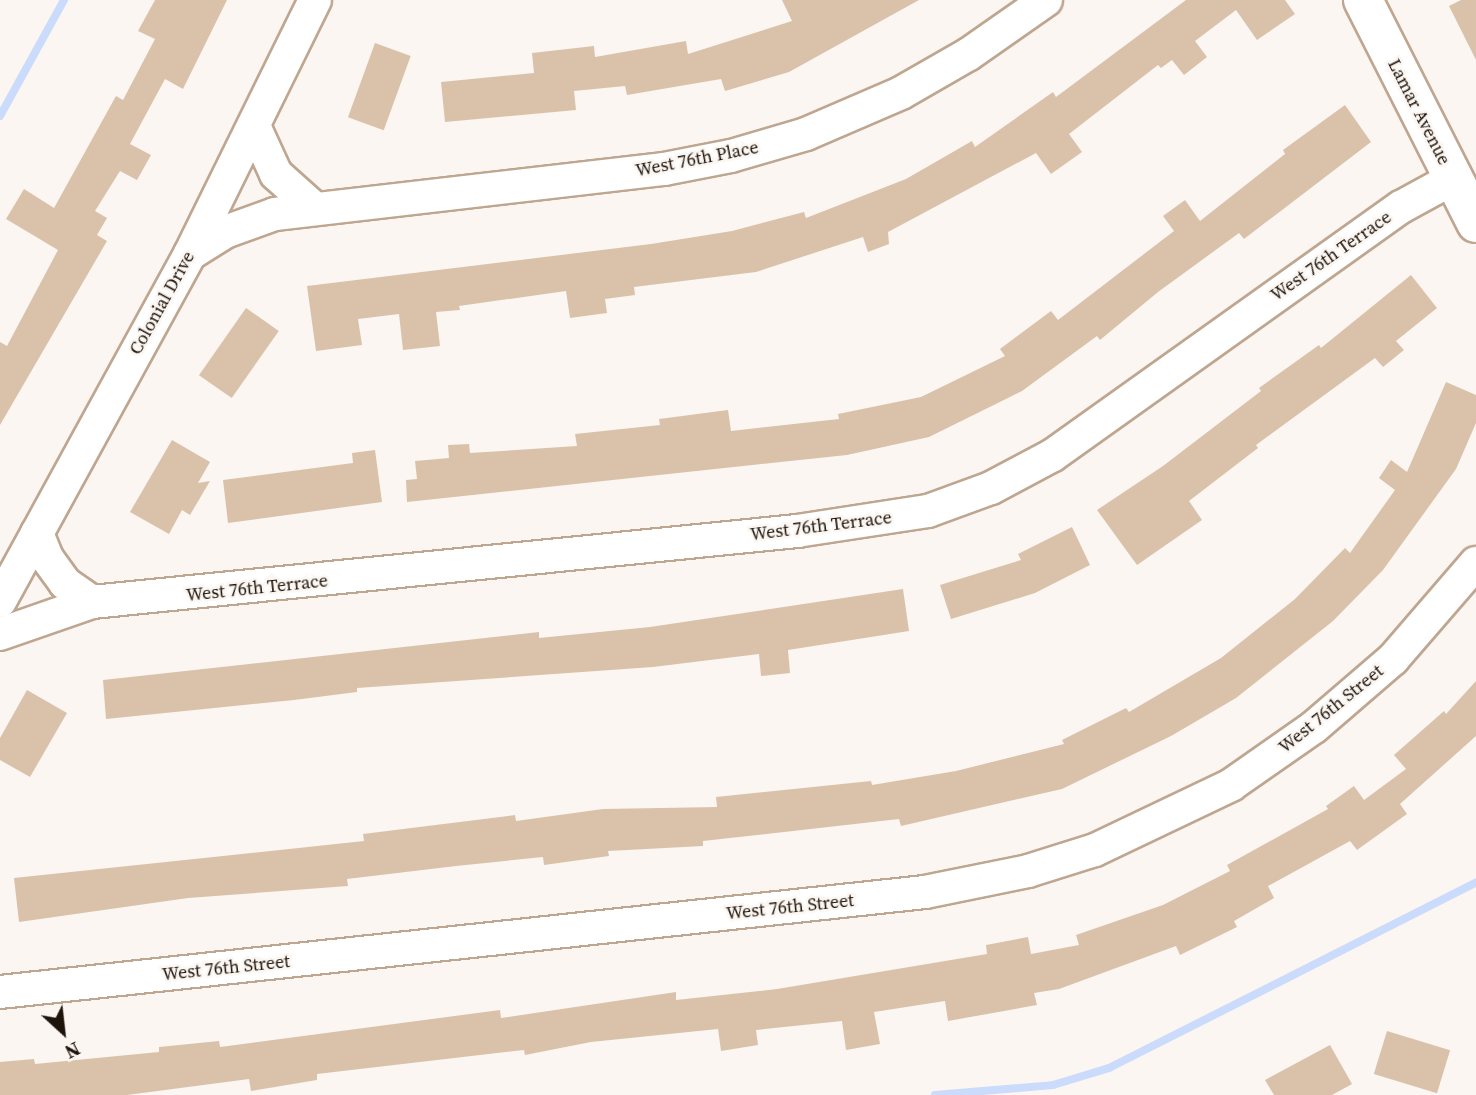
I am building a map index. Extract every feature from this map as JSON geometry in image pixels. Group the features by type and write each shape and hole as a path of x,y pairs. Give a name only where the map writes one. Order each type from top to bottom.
{"street":[{"name":"Colonial Drive","path":"0,601 190,254 315,0"},
{"name":"West 76th Place","path":"190,254 248,222 314,208 664,169 731,156 806,134 901,93 970,54 1045,0"},
{"name":"Lamar Avenue","path":"1363,0 1476,223"},
{"path":"254,126 276,174 314,208"},
{"name":"West 76th Terrace","path":"0,634 92,602 797,531 928,511 991,488 1053,455 1401,207 1454,178"},
{"path":"37,533 60,577 92,602"},
{"name":"West 76th Street","path":"0,992 925,892 1028,871 1095,850 1231,785 1314,727 1393,659 1476,563"}],"building":[{"path":"155,0 227,0 183,89 165,79 130,144 151,155 137,180 120,171 95,211 107,218 97,235 107,241 0,425 0,342 7,346 58,250 6,219 24,189 54,208 116,96 123,100 155,39 138,31"},
{"path":"782,0 919,0 789,72 725,91 721,79 627,95 625,86 574,91 576,110 445,122 441,82 534,73 532,53 594,46 595,57 686,41 688,54 792,21"},
{"path":"1186,0 1285,0 1295,14 1257,40 1236,10 1195,41 1207,57 1184,75 1172,60 1161,68 1158,65 1069,134 1082,152 1051,174 1036,153 888,232 889,244 868,252 863,237 756,272 634,287 635,295 605,299 607,313 570,318 566,291 459,306 460,310 436,312 440,346 403,350 399,314 358,319 362,345 316,351 307,286 651,244 732,231 804,212 806,218 906,179 972,141 975,147 1053,92 1056,97"},
{"path":"1461,0 1476,0 1476,60 1449,6"},
{"path":"375,43 411,56 384,130 348,117"},
{"path":"1345,105 1371,142 1244,239 1239,233 1158,292 1100,340 1097,336 1022,391 929,437 847,455 407,502 406,480 417,479 415,461 449,458 448,445 469,444 470,453 577,446 575,434 660,425 659,419 728,410 731,431 839,419 838,414 921,397 1005,356 1000,349 1051,311 1058,320 1174,231 1163,216 1185,200 1200,221 1285,154 1283,150"},
{"path":"1411,275 1437,308 1396,341 1404,350 1383,367 1375,358 1256,445 1258,448 1189,501 1202,520 1137,565 1097,510 1163,466 1261,391 1259,388 1319,345 1321,348"},
{"path":"246,308 279,331 232,398 199,375"},
{"path":"1446,382 1476,395 1476,423 1456,469 1383,570 1333,621 1236,698 1171,736 1062,789 901,826 899,819 703,841 703,846 608,851 609,856 544,865 543,857 456,866 347,879 348,886 188,898 19,922 14,878 364,841 363,834 515,815 516,821 603,809 717,807 716,797 871,781 872,785 956,771 1064,744 1062,740 1126,708 1129,712 1221,658 1295,599 1345,548 1350,553 1395,490 1379,478 1391,460 1407,472"},
{"path":"172,440 210,462 198,483 210,481 190,515 182,510 169,534 130,512"},
{"path":"375,450 382,502 228,523 223,480 353,463 352,453"},
{"path":"1072,527 1090,565 1035,593 951,619 940,585 1021,560 1018,554"},
{"path":"903,589 909,631 788,650 790,673 761,676 759,654 653,667 357,688 357,692 294,700 106,719 103,680 539,632 539,638 650,627"},
{"path":"1476,681 1476,736 1400,804 1407,814 1357,850 1350,841 1268,886 1274,898 1234,921 1237,927 1180,955 1176,946 1059,989 1034,993 1037,1005 948,1021 945,1001 874,1012 880,1044 846,1050 842,1021 756,1030 758,1045 721,1051 718,1029 591,1042 525,1055 524,1050 317,1074 317,1080 251,1091 249,1079 127,1095 0,1095 0,1062 34,1059 35,1064 159,1052 159,1047 219,1041 220,1047 500,1010 501,1018 676,992 676,1000 777,989 987,954 986,945 1028,937 1031,954 1079,945 1076,935 1163,905 1230,871 1227,865 1328,809 1326,806 1354,786 1364,800 1406,769 1394,755 1444,711 1446,714"},
{"path":"27,690 67,713 30,777 0,760 0,738"},
{"path":"1387,1031 1450,1050 1437,1093 1374,1074"},
{"path":"1330,1045 1352,1084 1332,1095 1274,1095 1265,1080"}],"waterway":[{"path":"0,116 64,0"},
{"path":"935,1095 1053,1085 1109,1068 1476,883"}]}
